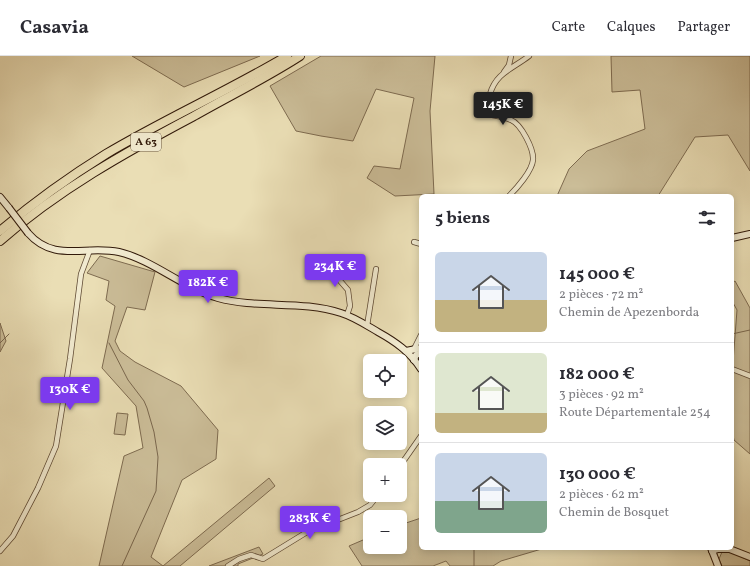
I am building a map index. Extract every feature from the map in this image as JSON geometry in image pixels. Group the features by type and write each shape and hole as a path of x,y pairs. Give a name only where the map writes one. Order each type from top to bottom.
{"highway":[{"name":"A 63","path":"0,231 55,188 106,155 163,122 255,75 287,56"},
{"name":"A 63","path":"0,241 16,227 58,196 111,161 300,56"}],"street":[{"path":"504,73 509,65 511,56"},
{"path":"511,194 527,173 533,160 532,151 519,126 511,120 492,115 488,107 488,100 492,85 496,79 529,56"},
{"path":"0,197 28,233 39,244 50,249 111,251 134,257 202,292 217,298 240,302 318,308 347,315 389,338 406,351 418,351"},
{"path":"734,238 750,234"},
{"path":"414,242 419,243"},
{"path":"0,551 13,536 38,488 56,446 70,359 81,274 90,250"},
{"path":"326,261 335,275 348,290 350,306 347,315"},
{"path":"367,326 376,269"},
{"path":"406,351 418,351"},
{"path":"734,370 750,376"},
{"path":"406,458 419,439"},
{"path":"228,566 251,554 263,559 307,532 358,512 372,502"},
{"path":"712,550 718,566"},
{"path":"732,550 750,557"}],"shaded area":[{"path":"132,56 260,56 184,87"},
{"path":"321,56 435,56 430,111 434,194 395,196 367,178 374,166 400,169 414,98 376,89 353,141 296,131 270,86"},
{"path":"611,56 750,56 750,171 728,135 695,137 659,194 558,194 569,169 587,151 645,129 640,90 612,92"},
{"path":"100,256 155,272 145,310 127,307 115,341 120,351 135,362 181,386 218,430 216,459 182,480 151,557 163,566 99,566 124,456 143,448 136,406 102,368 115,306 106,300 109,281 87,273"},
{"path":"735,281 750,308 750,454 734,440 734,349 737,310 734,305"},
{"path":"0,323 6,341 0,352"},
{"path":"117,413 128,414 125,435 114,434"},
{"path":"269,478 275,486 180,566 163,566"},
{"path":"419,519 419,550 538,550 501,561 493,566 450,566 446,561 433,566 362,566 349,546 363,540 363,554 407,554 407,523"},
{"path":"259,547 263,554 238,564 238,566 209,566"},
{"path":"722,552 731,552 750,561 750,566 722,566 719,559"}],"waterway":[{"path":"734,334 750,330"},
{"path":"0,343 9,334"},
{"path":"109,343 128,380 144,401 154,432 158,457 156,491 122,566"},
{"path":"474,550 474,566"}]}
